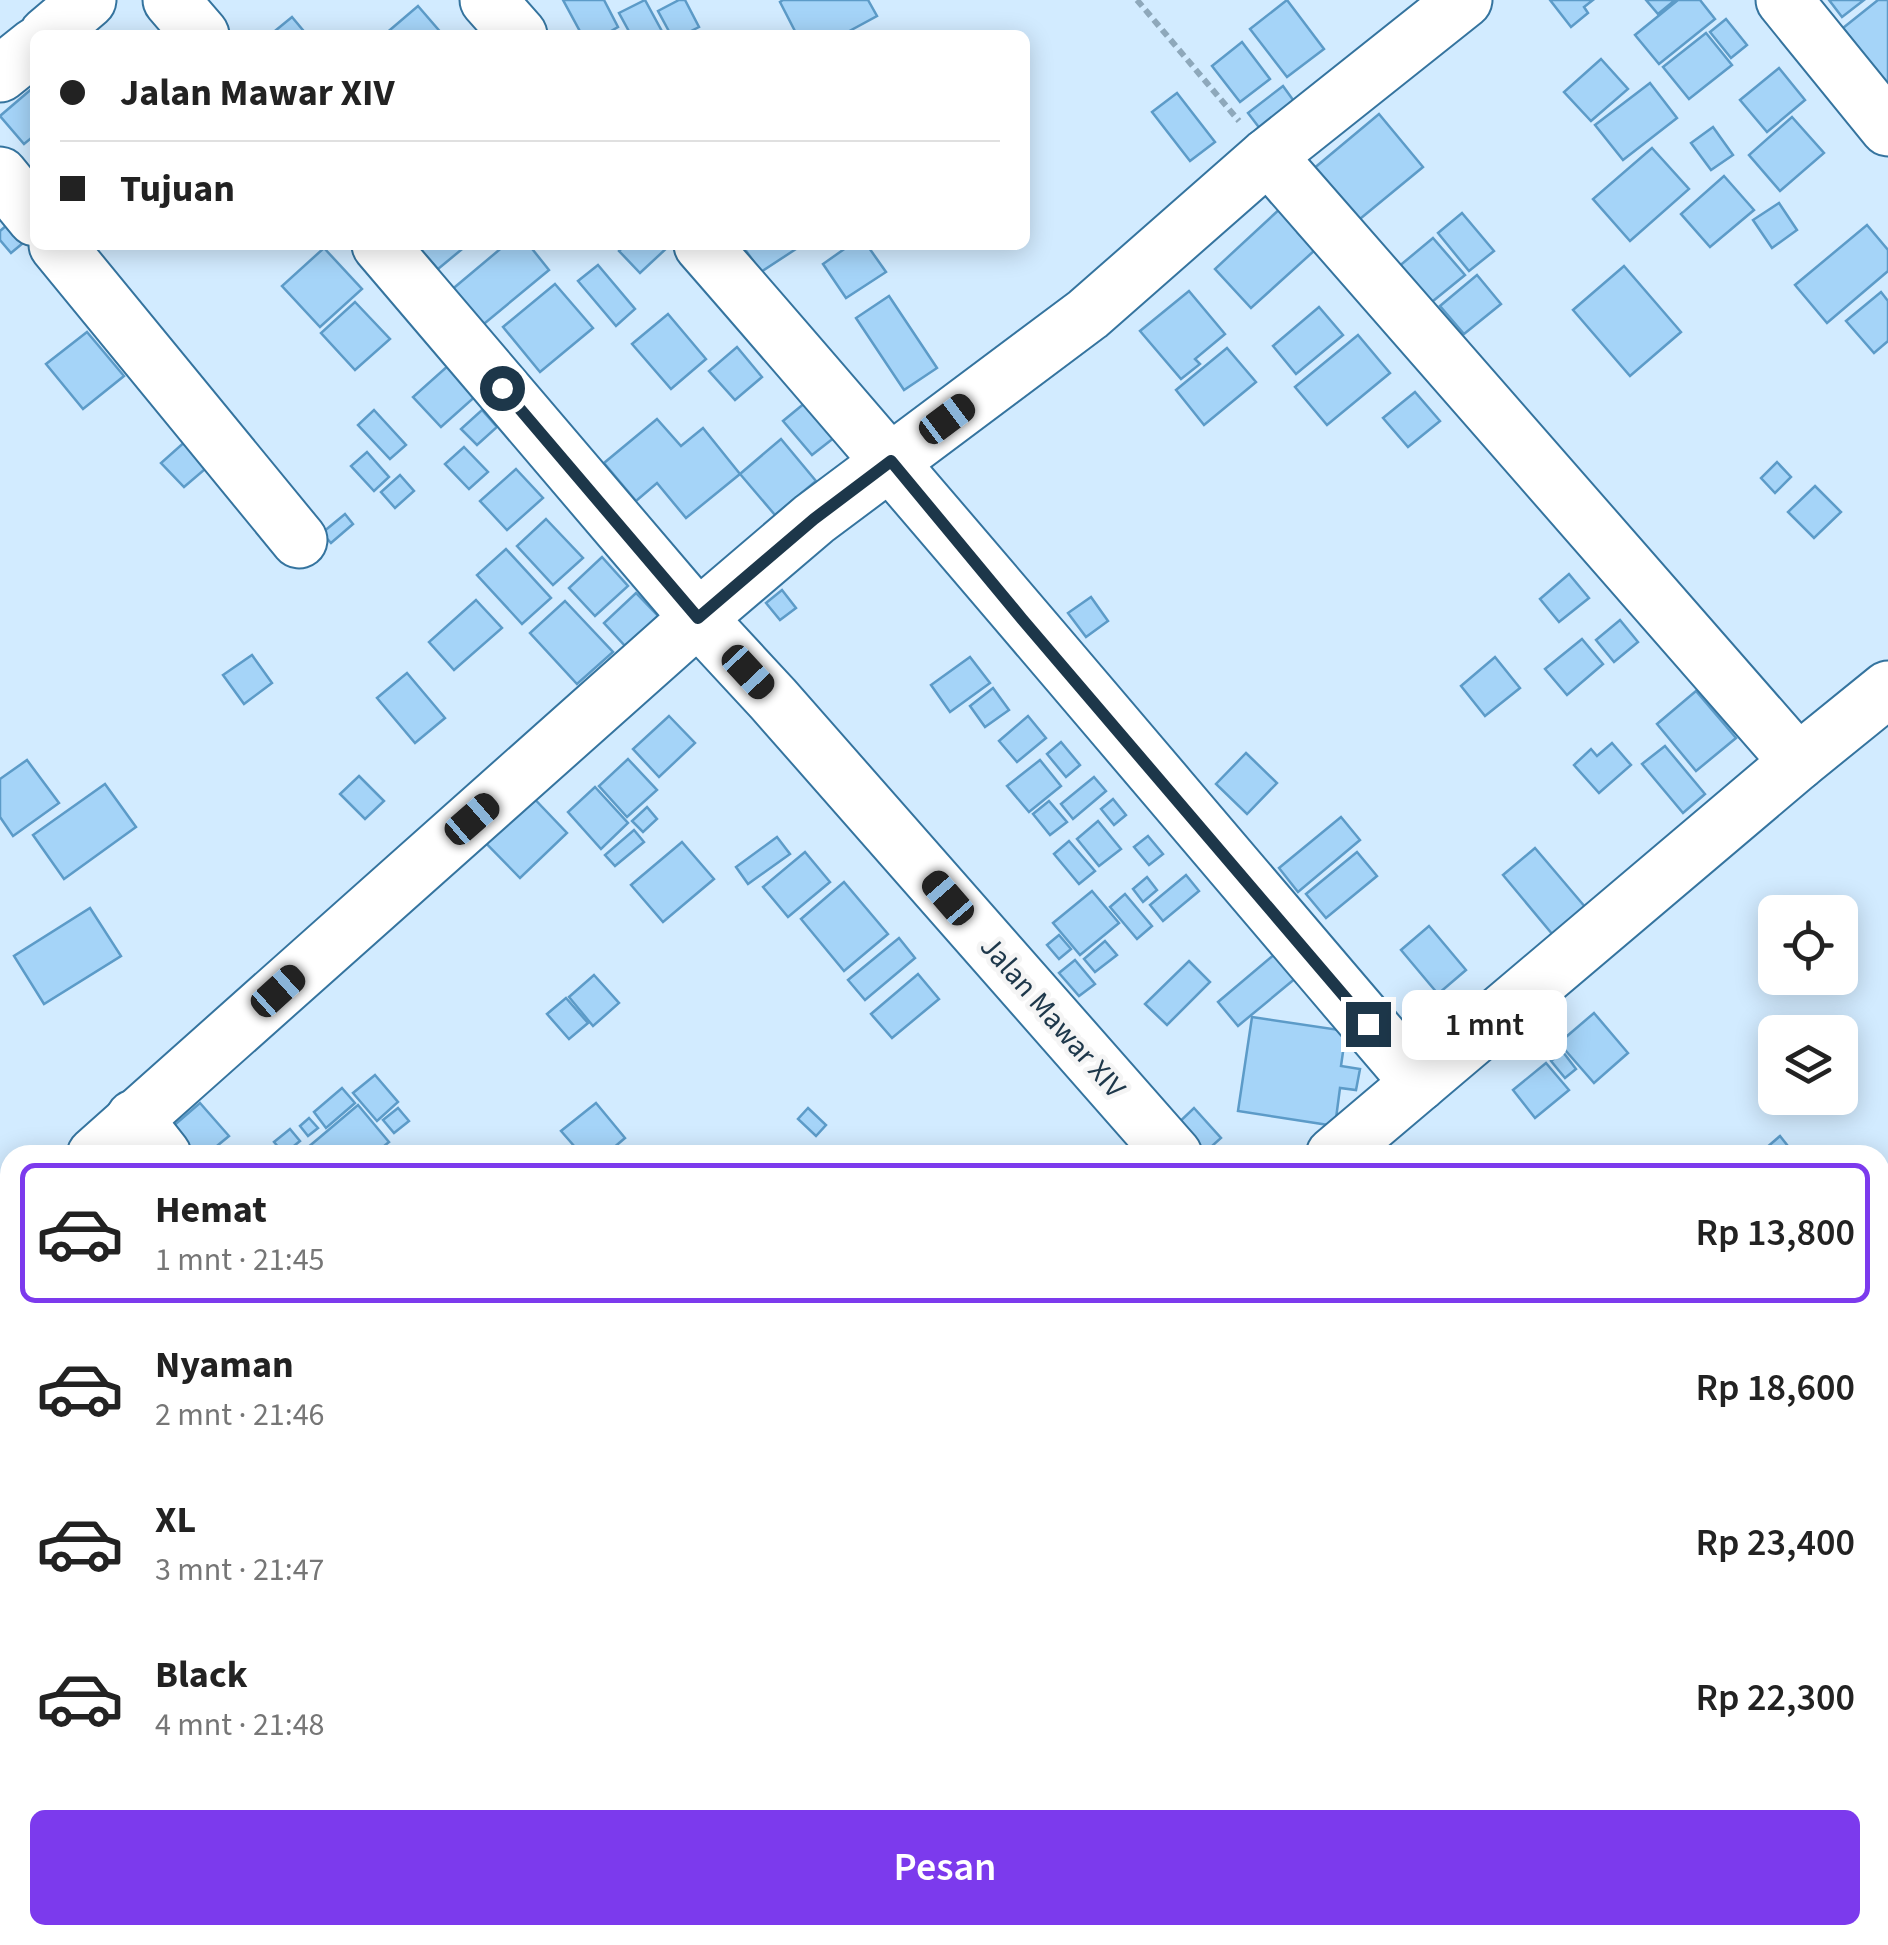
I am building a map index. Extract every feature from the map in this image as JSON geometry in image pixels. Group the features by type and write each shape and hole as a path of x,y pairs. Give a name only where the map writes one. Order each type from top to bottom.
{"street":[{"path":"171,0 197,30"},
{"path":"488,0 515,30"},
{"path":"1784,0 1888,128"},
{"path":"125,1145 149,1137 698,618 814,519 1088,314 1268,156 1461,1"},
{"path":"1268,156 1798,762"},
{"path":"0,176 30,212"},
{"path":"61,250 299,540"},
{"name":"Jalan Mawar XIV","path":"384,250 698,618 1165,1145"},
{"path":"706,250 891,461 1418,1083"},
{"path":"1346,1145 1888,689"}],"path":[{"path":"1137,0 1268,156"}],"building":[{"path":"563,0 604,0 618,27 579,30"},
{"path":"645,0 661,30 628,30 619,13"},
{"path":"685,0 699,27 668,30 658,11"},
{"path":"868,0 877,16 851,30 794,30 780,2"},
{"path":"1287,0 1324,49 1287,77 1250,29"},
{"path":"1550,0 1593,0 1584,7 1588,13 1571,27"},
{"path":"1646,0 1675,0 1658,14"},
{"path":"1678,0 1700,0 1715,19 1659,64 1635,35"},
{"path":"1829,0 1864,0 1842,17"},
{"path":"1878,0 1888,0 1888,85 1843,28"},
{"path":"418,6 439,30 390,30"},
{"path":"292,17 303,30 276,30"},
{"path":"1726,19 1747,45 1731,58 1710,32"},
{"path":"1706,33 1732,65 1689,99 1663,67"},
{"path":"1242,42 1270,79 1240,102 1212,66"},
{"path":"1601,59 1628,89 1591,121 1564,92"},
{"path":"1779,68 1805,100 1767,132 1740,100"},
{"path":"1650,83 1677,118 1623,160 1595,125"},
{"path":"1283,86 1296,104 1261,130 1248,113"},
{"path":"30,90 30,139 24,144 0,116"},
{"path":"1177,93 1215,142 1190,161 1152,112"},
{"path":"1379,114 1423,167 1349,228 1306,175"},
{"path":"1792,117 1824,153 1780,191 1749,155"},
{"path":"1713,127 1733,155 1711,170 1691,143"},
{"path":"1652,148 1689,189 1630,241 1593,199"},
{"path":"1724,176 1754,210 1710,247 1681,214"},
{"path":"1779,203 1797,230 1772,248 1753,220"},
{"path":"1283,206 1304,228 1298,233 1315,250 1251,308 1215,269"},
{"path":"1462,213 1494,251 1469,271 1438,233"},
{"path":"13,220 29,238 11,253 0,240 0,231"},
{"path":"1867,225 1888,250 1888,271 1827,323 1795,285"},
{"path":"1433,238 1465,275 1422,310 1391,273"},
{"path":"326,250 362,289 320,327 282,286"},
{"path":"421,250 461,250 438,269"},
{"path":"499,250 533,250 549,270 479,328 449,292"},
{"path":"620,250 665,250 640,273"},
{"path":"746,250 794,250 761,272"},
{"path":"843,250 871,250 886,272 846,298 823,264"},
{"path":"598,265 635,309 616,326 578,281"},
{"path":"1624,266 1681,332 1630,376 1573,310"},
{"path":"1477,275 1501,304 1464,334 1440,306"},
{"path":"555,284 593,328 540,372 503,327"},
{"path":"1189,291 1225,334 1195,359 1200,364 1181,379 1140,331"},
{"path":"1881,292 1888,301 1888,341 1874,353 1846,321"},
{"path":"889,296 937,368 904,390 856,318"},
{"path":"355,302 390,339 355,370 321,333"},
{"path":"1319,307 1343,335 1296,374 1273,346"},
{"path":"668,314 706,359 671,389 632,344"},
{"path":"87,332 124,376 83,409 46,364"},
{"path":"1358,335 1390,373 1327,425 1295,387"},
{"path":"737,347 762,377 735,400 709,371"},
{"path":"1227,348 1256,382 1204,425 1176,390"},
{"path":"450,364 478,394 441,427 413,397"},
{"path":"1415,392 1440,421 1408,447 1383,418"},
{"path":"806,402 835,437 812,455 783,421"},
{"path":"374,410 406,445 390,459 358,425"},
{"path":"482,410 497,427 477,445 461,429"},
{"path":"657,419 681,446 703,428 740,474 686,518 657,483 636,501 604,463"},
{"path":"188,439 211,464 184,487 161,463"},
{"path":"781,439 816,481 775,515 740,474"},
{"path":"464,447 488,472 469,489 445,464"},
{"path":"367,452 389,477 374,491 351,466"},
{"path":"1777,462 1791,477 1775,493 1761,478"},
{"path":"516,469 543,498 507,530 480,501"},
{"path":"400,475 414,491 395,508 381,492"},
{"path":"1815,486 1841,512 1814,538 1788,512"},
{"path":"345,514 353,524 331,543 322,533"},
{"path":"546,519 583,558 553,585 517,546"},
{"path":"506,549 551,598 522,624 477,575"},
{"path":"602,557 628,586 595,616 569,588"},
{"path":"1569,574 1589,598 1559,622 1540,599"},
{"path":"782,590 796,608 780,620 766,603"},
{"path":"636,593 659,617 626,647 604,623"},
{"path":"1091,597 1108,621 1086,637 1068,613"},
{"path":"476,600 502,628 454,670 429,642"},
{"path":"565,601 613,652 577,684 530,633"},
{"path":"1620,620 1638,642 1614,662 1596,640"},
{"path":"1582,639 1603,664 1567,695 1545,669"},
{"path":"252,655 272,683 244,704 223,675"},
{"path":"970,657 990,683 950,712 931,685"},
{"path":"1495,657 1520,688 1485,716 1461,686"},
{"path":"407,673 445,718 415,743 377,698"},
{"path":"993,688 1009,710 985,727 970,706"},
{"path":"1696,691 1736,738 1696,771 1657,724"},
{"path":"669,716 695,743 659,777 633,749"},
{"path":"1028,716 1046,738 1017,762 999,741"},
{"path":"1061,742 1080,765 1066,777 1047,754"},
{"path":"1612,743 1631,765 1599,793 1574,765 1591,749 1597,756"},
{"path":"1665,746 1705,794 1683,813 1642,764"},
{"path":"1246,753 1277,783 1247,814 1216,784"},
{"path":"628,759 657,790 627,817 599,786"},
{"path":"27,760 59,803 13,836 0,817 0,779"},
{"path":"1040,760 1061,786 1029,812 1007,786"},
{"path":"359,776 384,801 365,819 340,794"},
{"path":"1094,777 1106,791 1073,819 1061,804"},
{"path":"105,784 136,827 64,879 33,835"},
{"path":"595,787 628,823 601,849 568,812"},
{"path":"525,789 567,833 520,878 477,834"},
{"path":"1113,799 1126,815 1114,825 1101,809"},
{"path":"1049,801 1067,822 1050,835 1033,814"},
{"path":"647,807 657,819 643,832 632,821"},
{"path":"1341,817 1360,840 1298,892 1279,868"},
{"path":"1098,821 1121,849 1099,866 1077,839"},
{"path":"634,830 644,842 615,866 605,855"},
{"path":"1148,836 1163,854 1149,865 1134,847"},
{"path":"777,837 790,854 748,884 736,867"},
{"path":"1069,841 1095,871 1079,884 1054,854"},
{"path":"682,842 714,879 663,922 631,885"},
{"path":"1535,848 1586,908 1553,935 1503,875"},
{"path":"805,852 830,882 788,917 763,887"},
{"path":"1357,852 1377,876 1326,918 1306,894"},
{"path":"1186,875 1199,891 1163,921 1150,905"},
{"path":"1147,877 1157,890 1143,902 1133,889"},
{"path":"844,882 888,934 844,971 801,919"},
{"path":"1092,891 1119,923 1080,955 1053,923"},
{"path":"1125,894 1152,926 1137,939 1110,907"},
{"path":"90,908 121,956 44,1004 14,956"},
{"path":"1429,926 1466,970 1438,994 1401,950"},
{"path":"1059,935 1071,949 1059,959 1047,945"},
{"path":"899,938 915,958 865,1000 848,980"},
{"path":"1105,941 1117,955 1095,972 1084,959"},
{"path":"1282,948 1303,972 1238,1026 1218,1002"},
{"path":"1075,960 1095,984 1079,996 1059,973"},
{"path":"1189,961 1210,982 1167,1025 1145,1004"},
{"path":"918,974 939,999 892,1038 871,1014"},
{"path":"594,975 619,1003 593,1026 569,997"},
{"path":"566,998 588,1023 569,1039 547,1014"},
{"path":"1594,1013 1628,1053 1594,1083 1559,1043"},
{"path":"1252,1017 1346,1031 1341,1066 1360,1069 1356,1090 1340,1088 1335,1126 1238,1111"},
{"path":"1563,1052 1576,1069 1565,1078 1551,1061"},
{"path":"1546,1063 1569,1090 1535,1118 1513,1090"},
{"path":"375,1075 398,1102 377,1121 353,1093"},
{"path":"342,1088 355,1103 326,1128 314,1112"},
{"path":"200,1103 229,1136 218,1145 173,1145 164,1134"},
{"path":"596,1103 625,1138 617,1145 573,1145 561,1131"},
{"path":"358,1105 389,1142 385,1145 311,1145"},
{"path":"398,1108 409,1121 394,1133 383,1120"},
{"path":"808,1108 826,1125 816,1136 798,1119"},
{"path":"1194,1108 1221,1138 1213,1145 1189,1145 1173,1128"},
{"path":"309,1118 318,1128 308,1136 300,1126"},
{"path":"290,1129 300,1141 295,1145 274,1142"},
{"path":"1780,1136 1787,1145 1770,1145"}],"route":[{"path":"502,388 698,618 814,519 891,461 1368,1024"}]}
